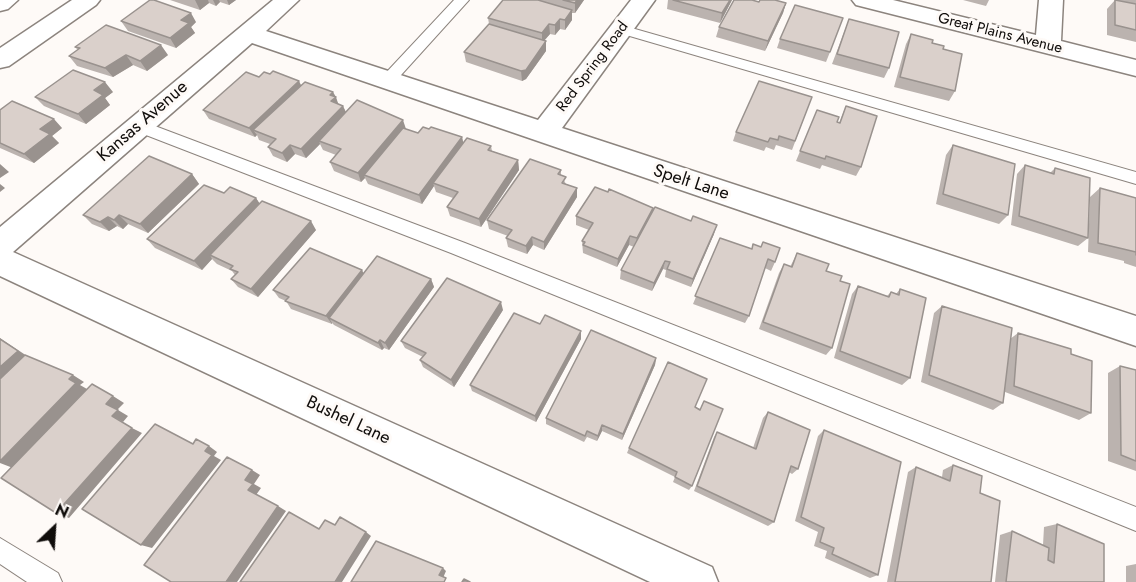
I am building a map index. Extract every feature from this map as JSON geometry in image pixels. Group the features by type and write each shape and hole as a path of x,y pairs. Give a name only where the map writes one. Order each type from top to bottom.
{"main road":[{"path":"0,4 6,0"},
{"path":"0,60 88,0"},
{"name":"Kansas Avenue","path":"0,245 287,0"},
{"name":"Red Spring Road","path":"543,134 642,0"},
{"name":"Great Plains Avenue","path":"864,0 1136,68"},
{"path":"1048,46 1051,0"},
{"name":"Spelt Lane","path":"247,33 1136,331"},
{"name":"Bushel Lane","path":"0,261 697,582"}],"lane":[{"path":"387,81 462,0"},
{"path":"621,29 1136,178"},
{"path":"139,126 468,252 1136,519"},
{"path":"0,550 49,582"}],"building":[{"path":"150,0 191,13 181,20 189,23 170,38 121,21"},
{"path":"503,0 538,0 572,10 565,20 560,19 555,25 549,24 542,33 488,18"},
{"path":"673,0 730,0 722,13"},
{"path":"734,0 759,2 760,0 775,0 786,3 768,41 719,27"},
{"path":"1115,0 1136,4 1136,30 1115,25"},
{"path":"795,5 843,18 830,52 780,39"},
{"path":"849,19 899,32 889,68 837,54"},
{"path":"489,24 546,41 526,70 521,71 464,52"},
{"path":"106,25 161,45 140,61 126,55 105,68 69,56 80,48 75,47"},
{"path":"911,34 933,40 932,43 944,46 943,49 962,54 955,91 900,77"},
{"path":"73,70 105,82 94,90 103,95 78,114 35,97"},
{"path":"273,71 299,81 249,128 203,110 246,72 259,77 264,72 270,74"},
{"path":"759,81 812,97 795,141 779,136 778,140 770,138 768,142 736,132"},
{"path":"305,82 333,92 330,95 336,97 331,101 343,106 301,149 290,145 282,153 268,147 276,139 253,130"},
{"path":"357,100 403,120 358,173 330,162 341,149 319,141"},
{"path":"12,101 54,119 40,129 50,134 24,154 0,143 0,110"},
{"path":"846,106 877,116 861,167 800,151 817,110 839,117 837,122 840,123"},
{"path":"423,127 429,129 431,127 462,137 419,195 364,175 403,128 418,133"},
{"path":"467,138 491,146 488,150 518,160 479,219 447,207 458,192 433,183"},
{"path":"953,145 1015,164 1008,215 943,194"},
{"path":"149,156 192,174 140,224 119,215 114,220 108,217 100,222 83,215"},
{"path":"530,159 561,170 558,174 566,177 562,183 577,188 544,242 532,237 526,246 506,238 512,230 487,220"},
{"path":"1025,165 1054,174 1055,168 1090,178 1088,238 1019,216"},
{"path":"204,185 224,193 230,187 256,198 194,261 147,239"},
{"path":"595,187 608,192 609,189 653,208 637,238 630,236 618,259 583,245 585,242 582,241 593,223 576,216"},
{"path":"1100,188 1136,198 1136,252 1098,243"},
{"path":"262,201 311,221 251,289 231,279 238,272 230,269 233,266 210,255"},
{"path":"655,207 691,221 693,216 717,225 693,279 667,269 670,262 665,261 654,283 621,270"},
{"path":"720,238 752,249 753,244 761,247 763,242 780,248 775,262 768,259 749,316 695,296"},
{"path":"310,248 362,270 326,316 285,301 289,297 273,290"},
{"path":"797,253 829,264 826,271 842,276 840,281 850,284 832,348 763,322 784,264 792,267"},
{"path":"377,256 431,279 385,343 380,340 378,343 329,318"},
{"path":"447,278 501,302 451,380 420,360 426,353 401,341"},
{"path":"858,286 889,297 891,292 899,295 900,289 926,298 910,378 840,351"},
{"path":"942,306 1012,328 1003,403 929,375"},
{"path":"514,313 540,324 545,315 581,331 535,416 470,385"},
{"path":"591,330 656,358 623,434 602,425 598,436 587,431 585,436 546,418"},
{"path":"1018,333 1071,349 1071,354 1092,361 1091,413 1014,386"},
{"path":"0,339 18,351 0,367"},
{"path":"25,355 73,375 69,379 76,383 0,461 0,379"},
{"path":"668,362 707,379 695,407 700,410 704,401 723,409 692,486 675,477 677,472 629,448"},
{"path":"1120,366 1136,370 1136,461 1121,455"},
{"path":"92,384 113,396 106,404 118,410 112,416 132,428 56,513 1,478"},
{"path":"768,412 810,430 798,469 791,466 774,522 697,486 717,432 756,449"},
{"path":"155,424 193,444 196,439 209,446 205,451 212,455 141,545 82,509"},
{"path":"824,430 901,462 878,575 832,554 834,548 820,542 824,528 801,517"},
{"path":"227,457 252,470 245,480 253,484 248,490 278,506 226,582 171,582 144,565"},
{"path":"953,465 982,476 980,493 1000,501 991,582 895,582 916,467 950,481"},
{"path":"289,512 319,529 325,520 335,525 340,517 366,532 335,582 240,582"},
{"path":"1057,524 1104,544 1104,582 1006,582 1012,531 1049,548 1048,560 1054,563"},
{"path":"376,541 443,568 439,575 446,578 444,582 351,582"}]}
